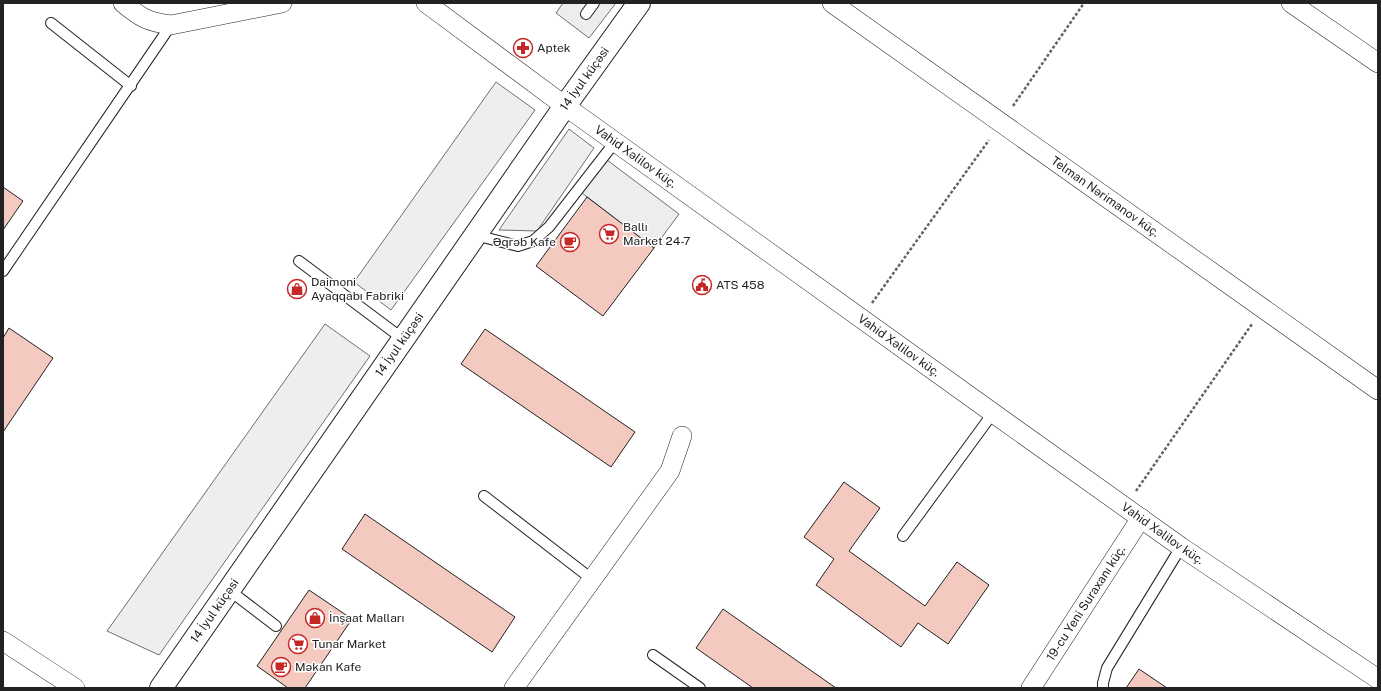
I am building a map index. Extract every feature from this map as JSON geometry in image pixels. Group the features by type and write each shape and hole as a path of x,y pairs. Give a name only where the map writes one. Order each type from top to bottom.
{"street":[{"path":"123,3 137,15 154,23 171,25 282,3"},
{"name":"Vahid Xəlilov küç.","path":"426,3 565,106 1181,547 1378,679"},
{"name":"14 İyul küçəsi","path":"161,688 565,106 639,3"},
{"name":"Telman Nərimanov küç.","path":"832,3 1378,390"},
{"path":"1291,3 1378,63"},
{"path":"514,688 670,471 682,436"},
{"name":"19-cu Yeni Suraxanı küç.","path":"1031,688 1141,518"},
{"path":"3,641 75,688"}],"lane":[{"path":"586,14 594,3"},
{"path":"51,23 131,86"},
{"path":"3,272 131,86 171,25"},
{"path":"475,235 518,246 533,241 549,227 615,142"},
{"path":"299,261 403,339"},
{"path":"903,536 993,413"},
{"path":"484,496 593,580"},
{"path":"1103,688 1107,668 1181,547"},
{"path":"229,590 276,626"},
{"path":"653,655 700,688"}],"path":[{"path":"860,318 1001,123 1084,3"},
{"path":"1125,506 1263,308"}],"shaded area":[{"path":"563,3 616,3 589,38 556,13"},
{"path":"496,82 535,110 391,310 354,282"},
{"path":"569,129 594,148 537,231 499,230"},
{"path":"603,157 679,214 654,248 578,190"},
{"path":"325,324 370,356 159,655 107,631"}],"building":[{"path":"3,187 23,201 3,230"},
{"path":"587,197 654,248 603,316 536,266"},
{"path":"9,328 53,358 3,432 3,338"},
{"path":"485,329 635,432 611,467 461,364"},
{"path":"844,482 880,508 849,551 925,606 957,562 989,585 948,644 918,623 901,647 816,585 834,559 804,537"},
{"path":"365,514 515,617 492,652 342,549"},
{"path":"309,590 352,619 305,688 288,688 257,666"},
{"path":"723,609 836,688 753,688 696,648"},
{"path":"1139,669 1167,688 1126,688"}],"place":[{"name":"Aptek","path":"523,48"},
{"name":"Ballı Market 24-7","path":"609,234"},
{"name":"Əqrəb Kafe","path":"570,242"},
{"name":"ATS 458","path":"702,285"},
{"name":"Daimoni Ayaqqabı Fabriki","path":"297,289"},
{"name":"İnşaat Malları","path":"315,618"},
{"name":"Tunar Market","path":"298,644"},
{"name":"Məkan Kafe","path":"281,667"}]}
